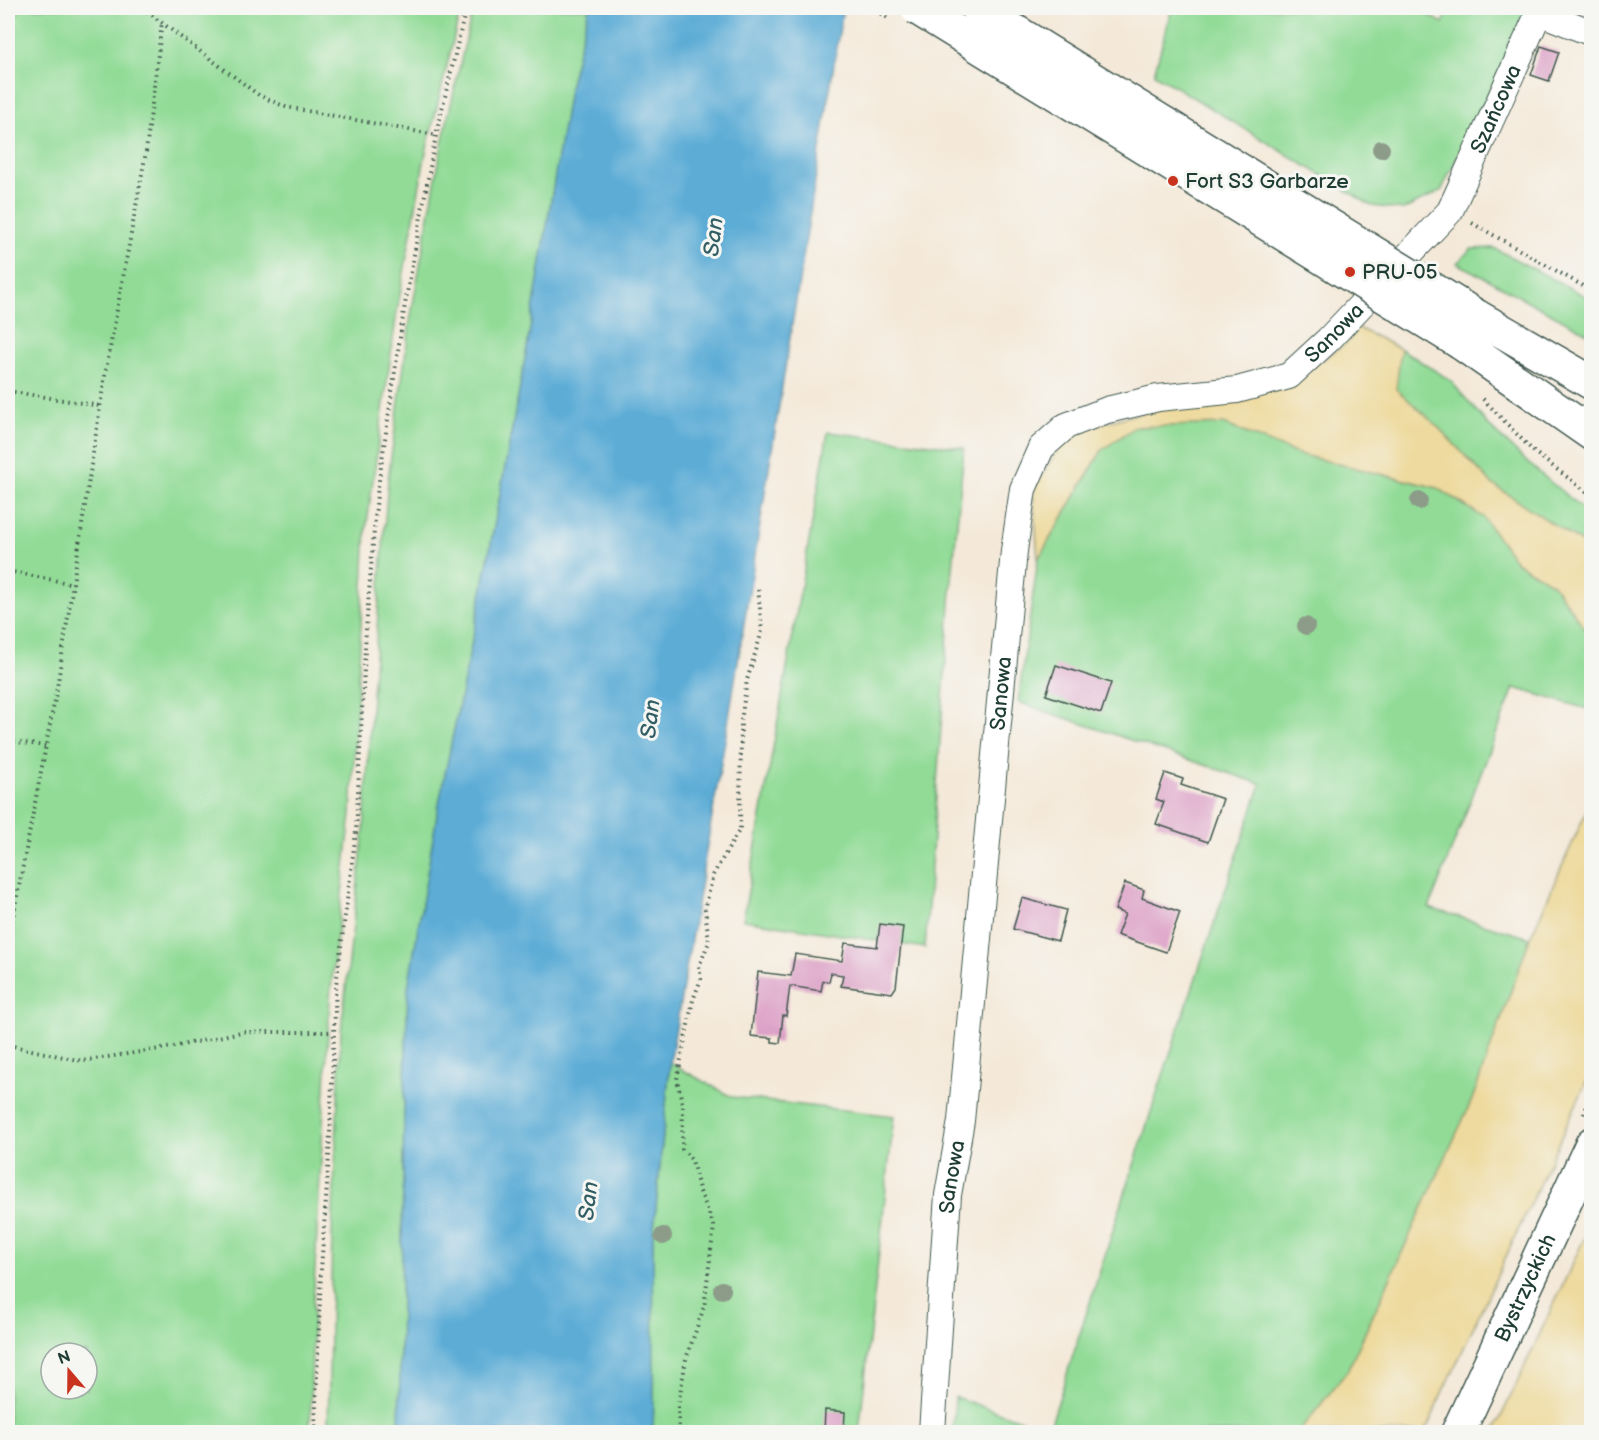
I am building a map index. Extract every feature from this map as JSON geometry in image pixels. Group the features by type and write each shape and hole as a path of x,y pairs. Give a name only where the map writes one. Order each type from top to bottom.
{"main road":[{"path":"916,8 1468,329 1592,383"},
{"path":"977,8 1468,329 1592,434"},
{"name":"Bystrzyckich","path":"1458,1432 1592,1144"}],"street":[{"path":"1540,10 1592,33"},
{"name":"Szańcowa","path":"1450,211 1540,10"},
{"name":"Sanowa","path":"932,1432 948,1195 961,1121 1014,551 1023,489 1041,448 1066,426 1107,410 1158,398 1237,390 1289,376 1328,340 1450,211"}],"path":[{"path":"8,18 15,8"},
{"path":"142,8 260,96 286,107 436,135"},
{"path":"315,1432 336,985 356,832 366,629 377,494 404,310 436,135 466,8"},
{"path":"8,944 57,688 100,406 146,152 162,22"},
{"path":"1450,211 1592,291"},
{"path":"8,392 100,406"},
{"path":"1480,396 1534,452 1592,496"},
{"path":"8,571 73,584"},
{"path":"679,1432 678,1406 686,1359 704,1307 714,1226 699,1189 692,1160 682,1149 683,1107 677,1079 693,1000 701,979 699,966 709,942 705,909 713,875 740,829 741,721 747,680 762,631 758,587"},
{"path":"8,741 46,746"},
{"path":"8,902 16,903"},
{"path":"8,1045 82,1061 173,1047 241,1032 333,1032"}],"green space":[{"path":"21,8 461,8 425,156 397,311 366,530 351,814 330,997 313,1304 310,1432 8,1432 8,27"},
{"path":"473,8 589,8 570,84 527,348 482,592 438,809 408,988 399,1432 328,1432 332,1234 341,1031 364,830 388,479 411,315 443,139"},
{"path":"1172,8 1416,8 1443,23 1450,8 1530,8 1441,191 1403,210 1372,206 1154,74"},
{"path":"1494,248 1591,299 1591,335 1457,263 1471,249"},
{"path":"1401,349 1450,380 1490,427 1528,463 1591,516 1591,549 1492,484 1434,423 1395,389"},
{"path":"1223,424 1298,454 1438,488 1483,517 1516,562 1553,584 1591,637 1591,710 1514,688 1429,908 1530,938 1472,1100 1348,1370 1299,1432 953,1432 955,1397 1049,1430 1158,1090 1261,784 1018,702 1038,559 1102,450 1134,427"},
{"path":"828,432 964,448 951,590 925,948 743,920"},
{"path":"670,1063 732,1097 894,1116 859,1432 653,1432 653,1238"}],"sand":[{"path":"1356,327 1401,349 1396,389 1434,423 1492,484 1591,549 1591,637 1553,584 1516,562 1483,517 1438,488 1298,454 1224,424 1135,427 1102,450 1038,559 1033,490 1056,452 1078,430 1155,409 1288,384 1349,341"},
{"path":"1591,801 1591,1072 1425,1432 1299,1432 1348,1370 1472,1100 1530,938"},
{"path":"1591,1224 1591,1422 1586,1432 1494,1432"}],"water":[{"name":"San","path":"589,8 843,8 730,711 670,1063 653,1238 653,1432 399,1432 408,988 438,809 482,592 527,348 570,84"}],"building":[{"path":"1541,46 1559,52 1549,81 1531,75"},
{"path":"1056,665 1111,683 1101,713 1046,695"},
{"path":"1165,773 1183,779 1181,785 1223,799 1208,842 1156,824 1164,802 1156,799"},
{"path":"1125,883 1144,890 1142,898 1180,912 1166,952 1117,935 1125,914 1115,910"},
{"path":"1022,898 1066,910 1058,941 1013,929"},
{"path":"880,924 903,927 896,987 892,993 841,986 843,975 831,973 829,982 823,981 821,991 790,986 786,1016 783,1015 780,1043 772,1042 772,1038 751,1036 758,972 791,976 795,954 842,961 845,943 877,947"},
{"path":"825,1410 845,1412 844,1432 824,1432"}],"place":[{"name":"Fort S3 Garbarze","path":"1173,181"},
{"name":"PRU-05","path":"1350,272"}]}
